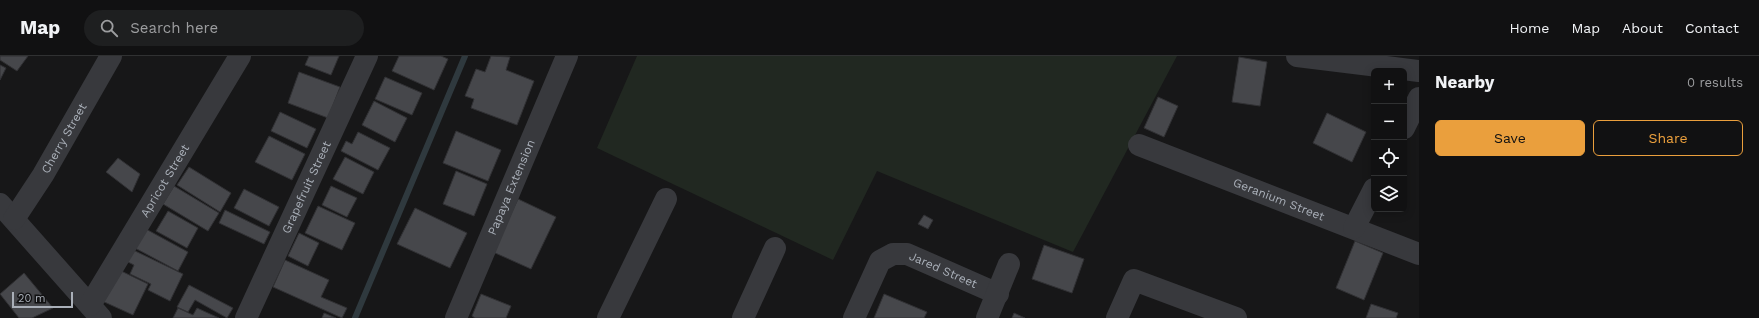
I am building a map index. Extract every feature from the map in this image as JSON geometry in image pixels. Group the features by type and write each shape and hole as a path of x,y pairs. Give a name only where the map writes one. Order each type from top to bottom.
{"street":[{"name":"Cherry Street","path":"7,212 43,175 111,56"},
{"name":"Apricot Street","path":"95,311 240,56"},
{"name":"Grapefruit Street","path":"246,318 367,56"},
{"name":"Papaya Extension","path":"456,318 567,56"},
{"path":"1297,56 1419,71"},
{"path":"1407,122 1419,98"},
{"name":"Geranium Street","path":"1139,145 1419,254"},
{"path":"1354,228 1371,195"},
{"path":"608,318 666,199"},
{"path":"7,212 95,311"},
{"path":"743,318 775,248"},
{"name":"Jared Street","path":"854,318 880,261 893,254 907,254 998,294"},
{"path":"987,318 1009,264"},
{"path":"1117,318 1134,280 1236,318"}],"shaded area":[{"path":"637,56 1177,56 1073,252 877,171 833,260 597,148"}],"building":[{"path":"0,56 28,56 17,71 0,60"},
{"path":"309,56 339,56 331,75 305,65"},
{"path":"399,56 441,56 448,59 434,90 392,71"},
{"path":"491,56 510,57 506,70 534,81 517,125 471,108 474,99 465,96 476,69 485,72"},
{"path":"1239,57 1267,62 1260,106 1232,102"},
{"path":"0,65 6,68 0,80"},
{"path":"299,72 340,87 328,118 288,103"},
{"path":"385,77 422,93 412,115 375,99"},
{"path":"1158,97 1178,106 1164,137 1144,128"},
{"path":"374,101 407,118 395,142 362,125"},
{"path":"280,112 316,129 307,148 271,131"},
{"path":"1327,113 1366,132 1352,162 1313,143"},
{"path":"456,131 501,150 488,181 443,163"},
{"path":"358,132 390,148 378,170 341,151 346,141 352,144"},
{"path":"269,136 305,154 292,180 255,162"},
{"path":"345,157 374,172 363,194 333,179"},
{"path":"118,158 140,174 132,192 106,172"},
{"path":"189,167 231,193 220,212 177,185"},
{"path":"456,171 487,184 474,216 443,204"},
{"path":"174,186 219,213 208,231 163,204"},
{"path":"331,186 357,198 347,217 322,205"},
{"path":"244,189 279,207 269,226 234,208"},
{"path":"518,199 556,217 531,269 493,252"},
{"path":"318,206 355,223 342,250 305,233"},
{"path":"415,208 467,233 450,268 397,244"},
{"path":"225,210 270,232 264,244 219,223"},
{"path":"168,211 198,228 187,248 156,231"},
{"path":"924,215 933,220 928,229 918,224"},
{"path":"144,228 188,252 178,271 133,247"},
{"path":"299,233 319,243 308,266 288,256"},
{"path":"1355,241 1383,253 1364,300 1336,288"},
{"path":"1044,245 1084,259 1072,293 1032,279"},
{"path":"129,248 183,274 170,301 148,290 151,284 130,274 134,265 124,260"},
{"path":"285,260 329,280 321,297 347,308 342,318 273,287"},
{"path":"115,268 148,284 133,315 100,300"},
{"path":"24,273 53,308 32,318 19,318 0,294"},
{"path":"189,285 233,308 227,318 195,300 188,312 177,307"},
{"path":"481,294 511,306 506,318 475,318 472,316"},
{"path":"884,294 927,312 924,318 874,318"},
{"path":"1371,304 1398,313 1396,318 1366,318"},
{"path":"178,308 193,315 197,308 219,318 173,318"},
{"path":"324,313 336,318 322,318"},
{"path":"1014,313 1025,318 1012,318"}],"waterway":[{"path":"355,318 465,56"}]}
